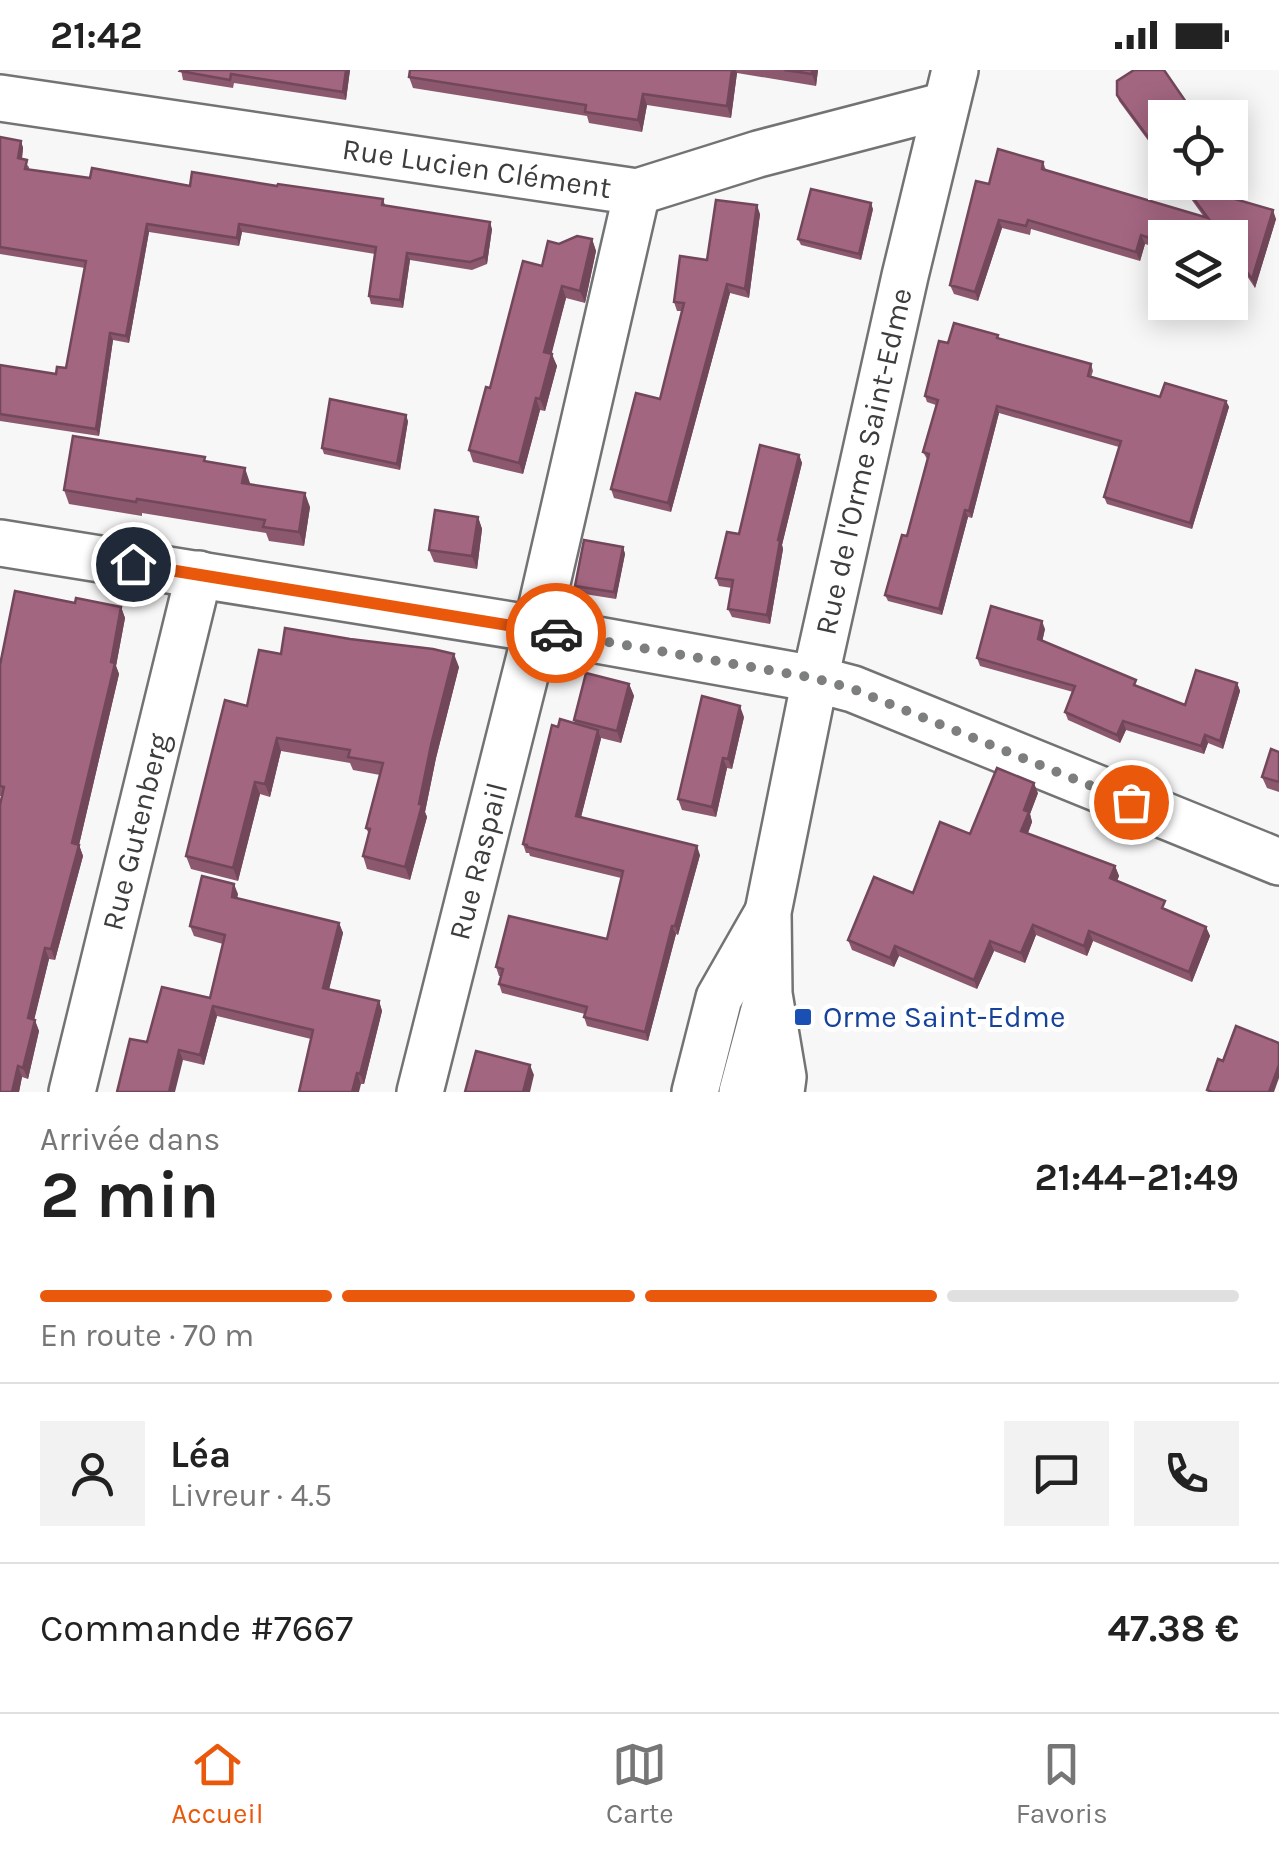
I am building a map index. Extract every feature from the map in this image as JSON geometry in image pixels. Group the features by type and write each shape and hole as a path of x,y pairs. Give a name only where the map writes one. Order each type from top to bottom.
{"street":[{"name":"Rue Lucien Clément","path":"0,98 637,192 950,88"},
{"name":"Rue de l'Orme Saint-Edme","path":"780,1092 783,1077 768,994 768,912 814,678 950,88"},
{"name":"Rue Raspail","path":"420,1092 536,629 637,192"},
{"path":"0,543 814,678 853,689 1279,862"},
{"name":"Rue Gutenberg","path":"72,1092 199,574"},
{"name":"Rue de l'Orme Saint-Edme","path":"694,1092 718,998 768,912"},
{"name":"Rue de l'Orme Saint-Edme","path":"742,1092 768,994"}],"building":[{"path":"181,70 346,70 343,92 231,74 230,80"},
{"path":"410,70 732,70 727,106 643,94 638,120 585,112 586,105 409,77"},
{"path":"1134,70 1164,70 1185,100 1148,100 1148,137 1117,95 1117,81"},
{"path":"0,137 21,141 18,158 27,160 25,169 90,178 92,168 190,186 192,172 383,199 382,205 490,222 484,257 470,262 407,253 400,300 369,296 376,247 239,224 237,238 147,224 126,336 110,333 96,429 0,414 0,365 56,374 57,367 66,368 86,261 0,247"},
{"path":"998,149 1043,162 1042,169 1208,218 1195,200 1238,200 1273,210 1252,279 1248,274 1248,220 1148,220 1148,237 1141,235 1136,252 1028,220 1026,226 999,220 975,292 950,285 976,181 989,184"},
{"path":"811,189 871,203 859,254 798,239"},
{"path":"716,200 757,205 745,289 727,284 668,503 611,489 636,393 660,399 684,303 674,302 680,256 707,260"},
{"path":"577,236 592,239 580,291 562,286 544,352 552,354 519,463 469,450 486,387 490,388 523,261 542,266 548,241 559,244"},
{"path":"954,323 1091,364 1088,376 1160,397 1165,383 1226,401 1190,523 1104,497 1121,441 997,406 939,609 885,595 902,535 907,536 929,454 923,452 938,400 925,396 939,341 948,343"},
{"path":"330,399 406,415 397,464 322,448"},
{"path":"73,436 205,457 204,461 245,468 242,483 305,493 299,532 263,527 265,520 64,490"},
{"path":"760,445 799,455 778,540 767,615 728,609 733,580 716,578 727,532 739,534"},
{"path":"435,510 478,517 472,556 429,550"},
{"path":"584,540 623,547 614,592 575,586"},
{"path":"15,591 121,607 111,662 115,663 72,843 79,845 51,949 45,948 28,1018 35,1020 23,1068 18,1066 12,1092 0,1092 0,805 4,787 0,786 0,665"},
{"path":"991,606 1042,621 1038,639 1185,705 1196,670 1237,683 1220,741 1205,735 1201,746 1123,721 1117,735 1065,712 1075,686 977,658"},
{"path":"285,628 454,654 405,867 363,856 383,763 348,757 350,750 277,738 265,784 255,782 233,868 186,856 225,700 247,706 259,650 281,654"},
{"path":"586,673 629,684 617,731 574,720"},
{"path":"702,696 740,706 712,807 678,799"},
{"path":"560,719 598,730 576,816 697,846 645,1032 584,1017 587,1007 499,984 503,969 496,967 509,916 607,939 623,871 523,844 552,725 558,727"},
{"path":"1271,749 1279,752 1279,782 1262,777"},
{"path":"997,768 1034,783 1021,831 1115,866 1110,878 1165,901 1162,908 1206,927 1189,972 1089,931 1084,946 1033,925 1021,953 990,941 974,980 895,946 890,958 848,940 874,877 913,893 940,822 970,834"},
{"path":"202,876 234,884 232,897 339,923 323,988 379,1001 352,1092 299,1092 313,1030 213,1006 200,1055 179,1050 169,1092 117,1092 130,1039 147,1042 162,987 210,998 225,935 190,926"},
{"path":"1236,1026 1279,1043 1279,1065 1269,1092 1207,1090"},
{"path":"476,1051 530,1065 523,1092 465,1092"}],"way so far":[{"path":"556,633 814,678 853,689 1131,802"}],"place":[{"name":"Orme Saint-Edme","path":"803,1017"}],"route":[{"path":"133,564 556,633"}]}
